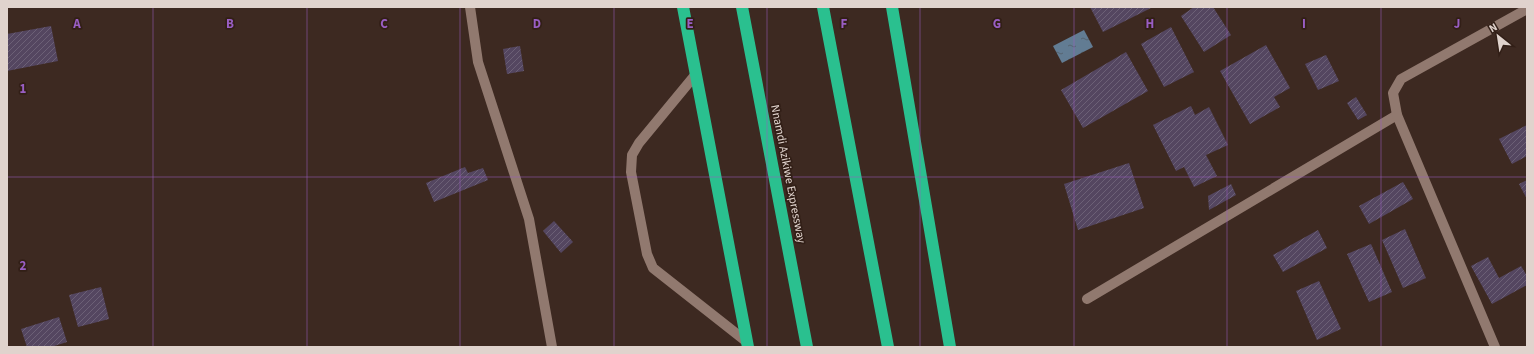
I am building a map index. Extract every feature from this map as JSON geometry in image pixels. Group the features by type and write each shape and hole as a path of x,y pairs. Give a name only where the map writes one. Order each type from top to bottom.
{"highway":[{"path":"683,7 747,345"},
{"name":"Nnamdi Azikiwe Expressway","path":"742,7 807,347"},
{"path":"823,7 888,347"},
{"path":"892,7 950,347"},
{"path":"946,329 959,347"}],"street":[{"path":"470,7 478,62 529,219 552,347"},
{"path":"1495,347 1397,115 1393,92 1401,79 1527,9"},
{"path":"696,74 639,143 632,155 631,172 647,254 653,268 747,345"},
{"path":"1087,299 1397,115"}],"water":[{"path":"1084,30 1093,47 1062,63 1053,46"}],"building":[{"path":"1090,7 1153,7 1103,32"},
{"path":"1194,7 1213,7 1231,35 1204,52 1181,16"},
{"path":"51,26 58,61 7,71 7,34"},
{"path":"1171,27 1194,72 1164,87 1141,44"},
{"path":"1266,45 1290,88 1274,97 1280,107 1250,124 1220,71"},
{"path":"520,46 524,71 507,74 503,49"},
{"path":"1126,52 1148,91 1083,128 1061,90"},
{"path":"1326,55 1339,81 1318,90 1305,64"},
{"path":"1356,97 1367,115 1358,120 1347,103"},
{"path":"1191,106 1195,115 1209,107 1228,145 1206,155 1217,176 1194,187 1184,167 1176,171 1153,125"},
{"path":"1527,125 1527,156 1512,164 1499,139"},
{"path":"1129,163 1144,208 1078,230 1064,184"},
{"path":"465,167 468,173 483,168 488,180 434,202 426,183"},
{"path":"1527,180 1527,199 1519,184"},
{"path":"1403,182 1413,199 1369,224 1359,206"},
{"path":"1231,184 1236,195 1209,210 1208,196"},
{"path":"554,221 573,242 561,253 543,231"},
{"path":"1405,229 1426,278 1403,288 1382,240"},
{"path":"1318,230 1327,248 1283,272 1273,255"},
{"path":"1371,244 1392,292 1369,302 1347,254"},
{"path":"1488,257 1499,278 1521,266 1527,276 1527,285 1492,304 1471,266"},
{"path":"1319,281 1341,329 1317,340 1296,291"},
{"path":"101,287 109,319 78,327 69,295"},
{"path":"59,317 67,342 51,347 27,347 21,329"}]}
